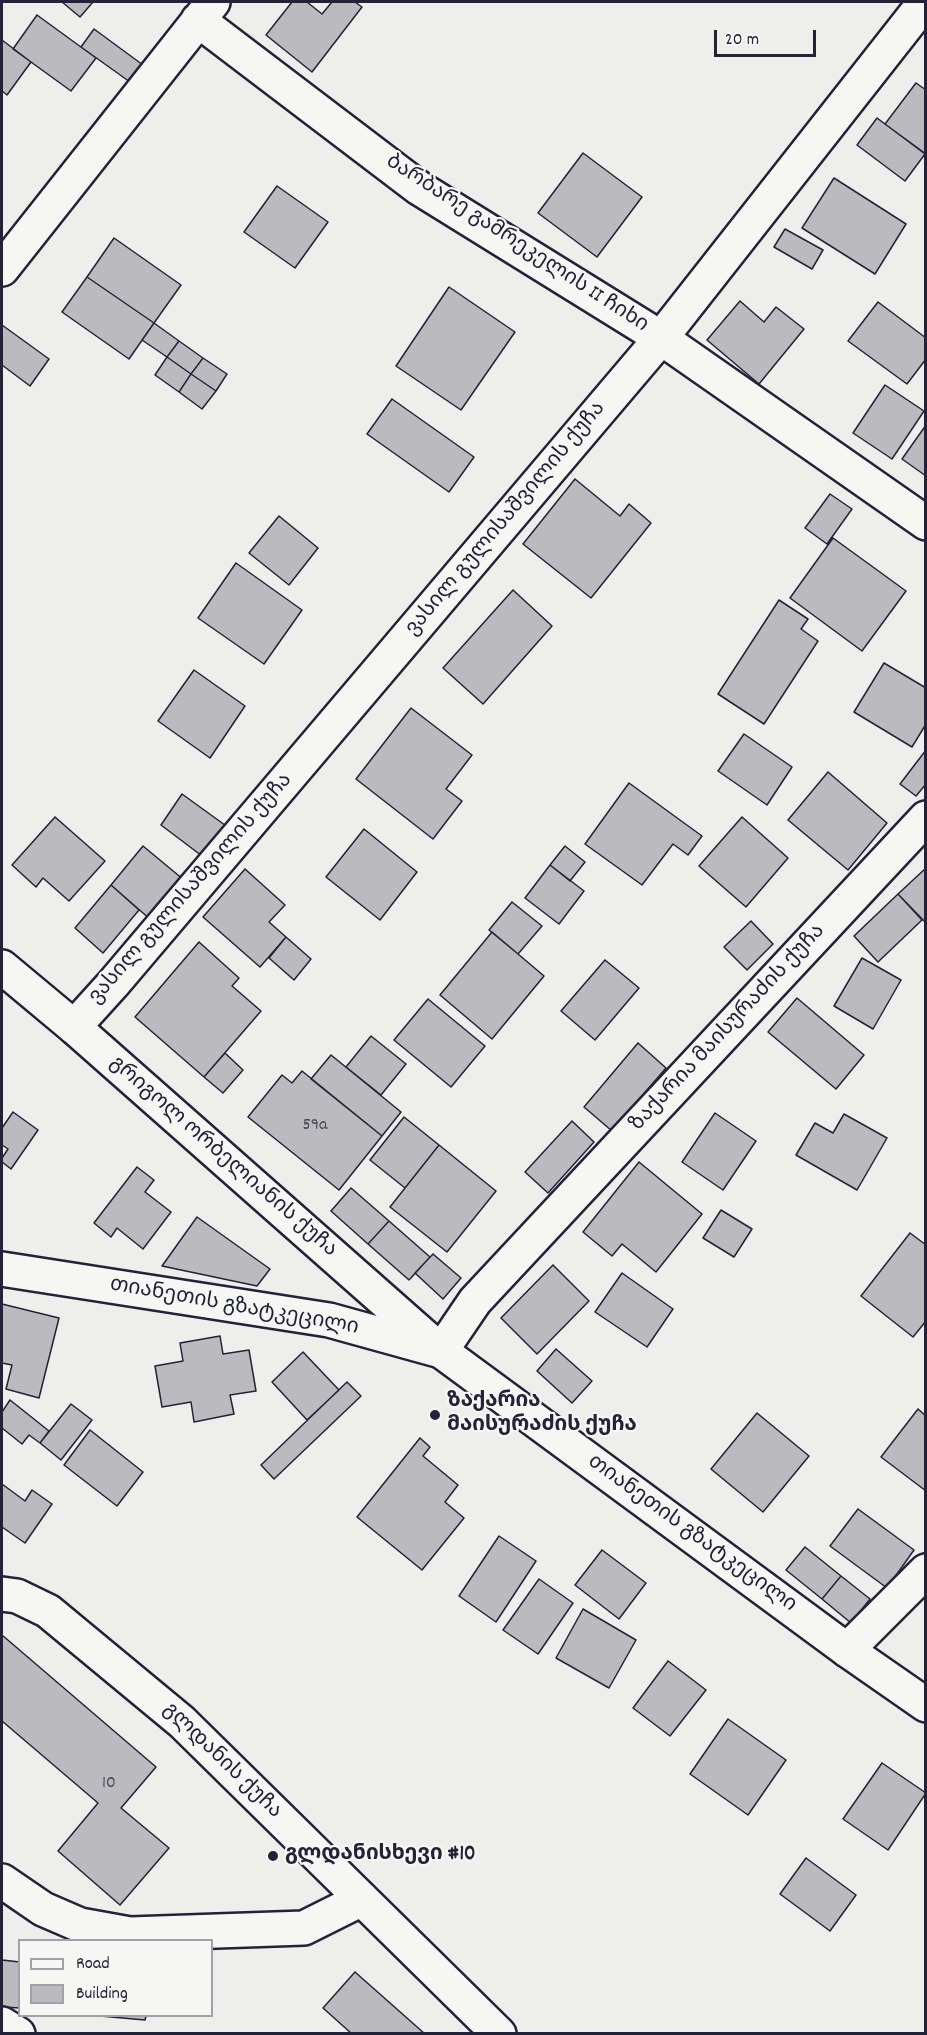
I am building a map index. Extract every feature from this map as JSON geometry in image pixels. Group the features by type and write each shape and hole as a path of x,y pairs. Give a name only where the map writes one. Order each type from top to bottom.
{"street":[{"name":"ვასილ გულისაშვილის ქუჩა","path":"74,1026 113,984 661,338 925,2"},
{"name":"ბარბარე გამრეკელის II ჩიხი","path":"203,8 419,189 661,338 926,523"},
{"path":"2,269 203,8"},
{"name":"ზაქარია მაისურაძის ქუჩა","path":"441,1351 475,1301 926,818"},
{"name":"გრიგოლ ორბელიანის ქუჩა","path":"2,968 74,1026 441,1351"},
{"name":"თიანეთის გზატკეცილი","path":"2,1269 329,1320 441,1351 847,1650 926,1705"},
{"path":"847,1650 926,1571"},
{"name":"გლდანის ქუჩა","path":"2,1594 17,1596 48,1611 182,1722 499,2034"},
{"path":"2,1881 43,1909 80,1924 130,1934 304,1928 362,1899"},
{"path":"2,2024 18,2034"}],"building":[{"path":"62,2 93,2 80,17"},
{"path":"292,2 307,2 322,14 332,2 355,2 362,7 312,72 266,35"},
{"path":"37,15 96,58 71,91 13,49"},
{"path":"94,29 143,65 130,82 81,47"},
{"path":"2,40 31,62 7,95 2,91"},
{"path":"916,83 926,90 926,154 885,124"},
{"path":"877,118 925,154 905,181 857,145"},
{"path":"583,153 642,197 597,257 538,213"},
{"path":"834,178 906,224 875,274 802,228"},
{"path":"277,186 328,222 295,268 244,232"},
{"path":"785,229 823,250 812,269 774,247"},
{"path":"114,238 181,285 154,323 87,277"},
{"path":"87,277 154,323 129,359 62,312"},
{"path":"449,287 515,332 461,410 396,366"},
{"path":"740,301 764,322 776,307 804,329 759,384 707,340"},
{"path":"878,302 926,338 926,359 907,384 848,341"},
{"path":"154,323 179,341 167,357 142,340"},
{"path":"2,325 49,359 30,386 2,365"},
{"path":"179,341 203,358 191,374 167,357"},
{"path":"167,357 191,374 179,392 155,375"},
{"path":"203,358 227,374 216,391 191,374"},
{"path":"191,374 216,391 202,409 179,392"},
{"path":"885,385 924,411 892,459 853,433"},
{"path":"392,399 474,457 449,492 367,434"},
{"path":"926,425 926,476 902,459"},
{"path":"575,479 620,516 629,504 651,523 591,598 523,544"},
{"path":"830,494 852,509 827,544 805,528"},
{"path":"279,516 318,548 289,585 249,553"},
{"path":"833,538 906,591 862,651 790,598"},
{"path":"236,563 302,610 264,664 198,618"},
{"path":"513,590 552,626 483,704 443,668"},
{"path":"779,600 808,619 801,629 818,641 764,724 718,694"},
{"path":"884,663 926,688 926,724 912,747 854,712"},
{"path":"194,670 245,706 210,758 158,721"},
{"path":"411,708 472,755 446,789 462,801 433,839 356,779"},
{"path":"744,734 792,767 767,805 718,771"},
{"path":"926,750 926,784 916,796 900,784"},
{"path":"828,772 887,823 848,870 788,820"},
{"path":"629,783 702,836 688,855 673,844 642,885 585,844"},
{"path":"182,794 229,828 206,859 161,825"},
{"path":"55,817 105,861 69,901 43,878 36,887 12,865"},
{"path":"742,817 788,858 746,907 699,866"},
{"path":"364,829 417,872 380,920 326,877"},
{"path":"143,846 184,880 151,920 111,885"},
{"path":"565,846 585,862 570,881 550,865"},
{"path":"550,865 584,891 559,924 525,898"},
{"path":"926,868 926,923 898,894"},
{"path":"245,869 285,905 269,922 286,937 260,967 203,917"},
{"path":"111,885 139,910 103,953 75,928"},
{"path":"898,894 922,920 878,962 854,936"},
{"path":"512,902 542,926 518,954 489,930"},
{"path":"751,921 773,944 747,970 724,947"},
{"path":"492,932 544,976 492,1039 440,995"},
{"path":"286,937 311,959 294,980 269,958"},
{"path":"199,942 239,978 232,986 261,1011 204,1077 135,1017"},
{"path":"862,958 901,980 873,1029 834,1006"},
{"path":"605,960 639,988 595,1040 561,1011"},
{"path":"797,998 864,1055 836,1089 768,1032"},
{"path":"428,999 485,1046 451,1087 394,1040"},
{"path":"371,1036 406,1064 381,1095 346,1067"},
{"path":"638,1043 666,1068 612,1131 584,1107"},
{"path":"225,1053 243,1070 223,1093 204,1077"},
{"path":"331,1055 401,1112 382,1136 311,1079"},
{"path":"302,1071 382,1136 339,1190 248,1117 282,1075 292,1083"},
{"path":"13,1112 38,1130 11,1169 2,1162 8,1149 2,1145 2,1128"},
{"path":"715,1113 756,1141 723,1190 682,1162"},
{"path":"844,1114 887,1138 857,1190 796,1155 815,1123 833,1133"},
{"path":"404,1117 439,1145 405,1188 370,1160"},
{"path":"572,1121 594,1142 548,1193 525,1172"},
{"path":"439,1145 496,1191 447,1252 390,1207"},
{"path":"639,1162 702,1214 656,1272 622,1244 612,1256 583,1232"},
{"path":"137,1167 154,1180 145,1192 171,1212 143,1249 117,1228 111,1237 94,1223"},
{"path":"351,1188 389,1221 368,1244 331,1211"},
{"path":"721,1210 752,1229 734,1257 703,1238"},
{"path":"197,1217 270,1269 257,1286 162,1266"},
{"path":"389,1221 430,1257 409,1280 368,1244"},
{"path":"910,1233 926,1245 926,1321 913,1337 861,1296"},
{"path":"433,1254 461,1278 443,1299 415,1273"},
{"path":"553,1265 589,1301 537,1354 501,1318"},
{"path":"622,1273 673,1309 647,1347 595,1312"},
{"path":"2,1304 59,1318 39,1398 6,1389 12,1365 2,1363"},
{"path":"220,1336 223,1354 249,1350 256,1391 230,1395 234,1414 194,1422 191,1402 162,1407 155,1366 183,1361 180,1343"},
{"path":"556,1349 592,1381 572,1403 537,1371"},
{"path":"303,1352 339,1390 307,1420 272,1382"},
{"path":"347,1382 361,1396 274,1479 261,1465"},
{"path":"10,1400 49,1431 40,1443 29,1435 22,1444 2,1428 2,1412"},
{"path":"71,1404 92,1420 61,1460 40,1443"},
{"path":"918,1409 926,1416 926,1491 881,1457"},
{"path":"757,1413 809,1456 763,1512 711,1469"},
{"path":"90,1430 143,1472 117,1506 64,1465"},
{"path":"420,1438 430,1447 423,1456 458,1485 445,1502 464,1518 422,1570 357,1517"},
{"path":"2,1484 25,1501 32,1490 52,1504 25,1543 2,1527"},
{"path":"858,1509 914,1550 887,1588 830,1546"},
{"path":"499,1536 536,1561 496,1622 459,1596"},
{"path":"805,1547 841,1576 822,1599 786,1570"},
{"path":"602,1550 646,1583 619,1619 575,1585"},
{"path":"841,1576 870,1599 851,1623 822,1599"},
{"path":"539,1579 573,1603 538,1654 503,1630"},
{"path":"583,1609 636,1640 609,1688 556,1658"},
{"path":"2,1635 156,1767 121,1808 169,1848 120,1905 58,1851 98,1803 2,1721"},
{"path":"668,1661 706,1690 670,1736 633,1708"},
{"path":"728,1719 786,1760 748,1815 690,1774"},
{"path":"882,1763 926,1793 888,1850 843,1819"},
{"path":"806,1858 856,1895 830,1931 780,1894"},
{"path":"2,1960 18,1962 18,2008 2,2007"},
{"path":"355,1972 425,2034 352,2034 323,2008"},
{"path":"111,2017 146,2017 145,2020"}],"place":[{"name":"ზაქარია მაისურაძის ქუჩა","path":"435,1415"},
{"name":"გლდანისხევი #10","path":"273,1856"}]}
